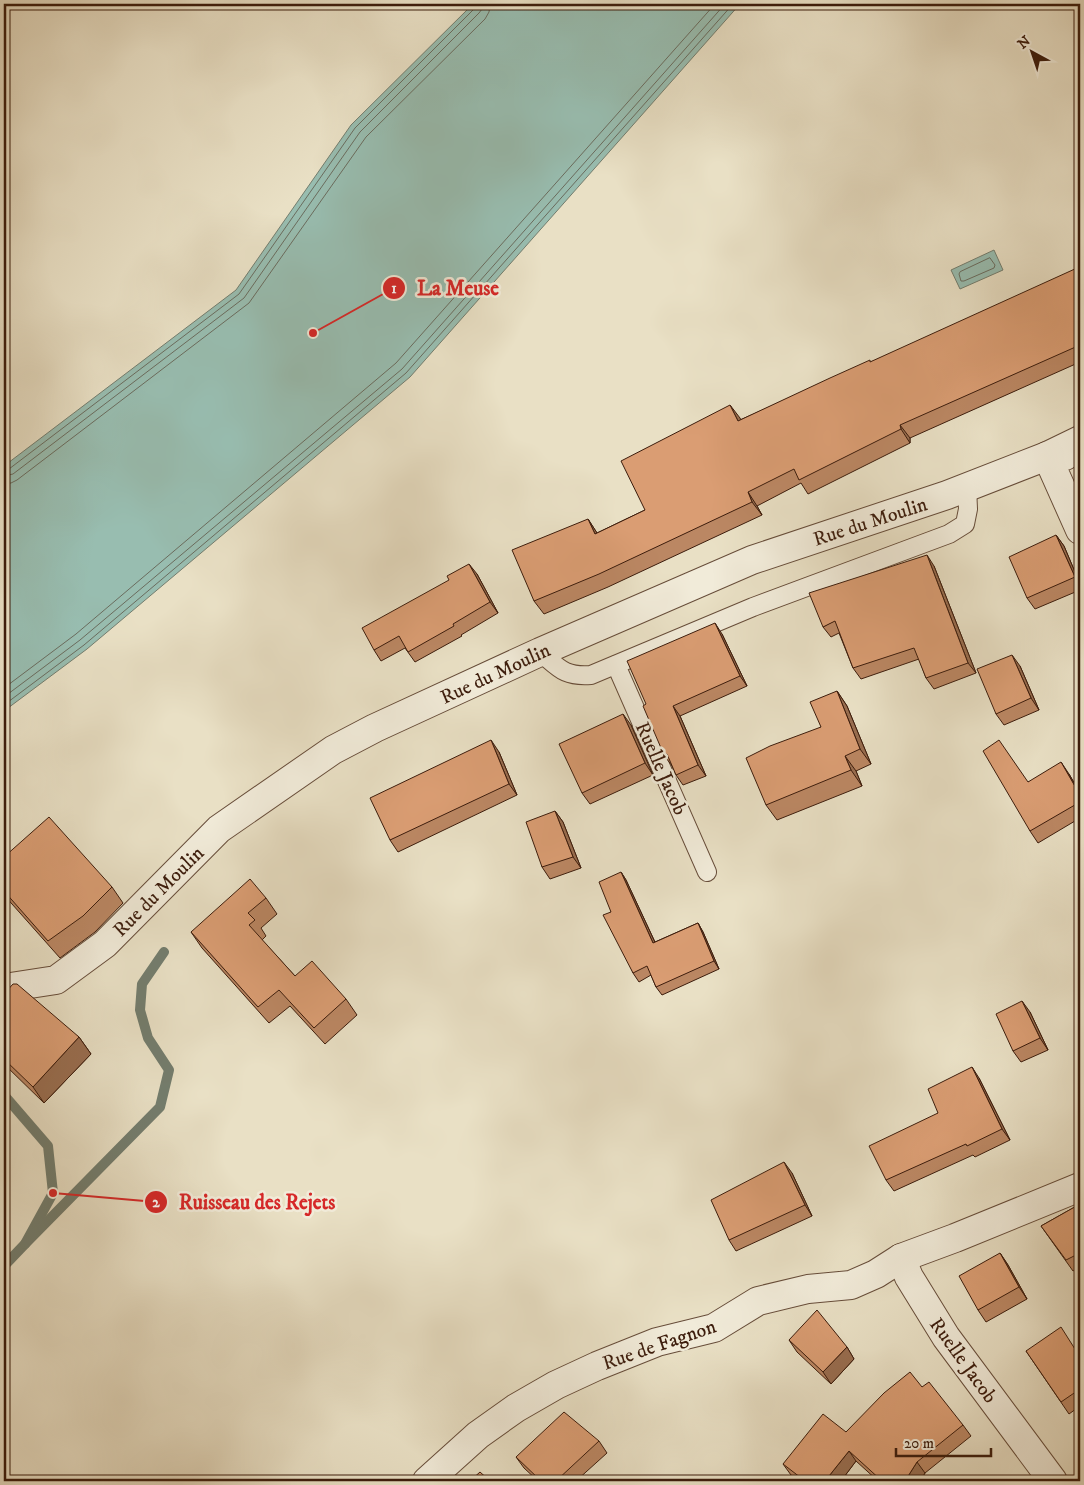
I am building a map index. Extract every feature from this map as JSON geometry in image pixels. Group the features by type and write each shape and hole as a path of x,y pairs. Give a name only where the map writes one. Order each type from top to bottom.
{"street":[{"name":"Rue du Moulin","path":"4,988 56,980 105,944 219,829 333,750 375,728 540,652 752,560 967,487 1047,456 1080,440"},
{"name":"Rue du Moulin","path":"1047,456 1080,456"},
{"path":"1047,456 1080,530"},
{"name":"Rue de Fagnon","path":"427,1481 478,1435 516,1408 572,1378 657,1342 714,1328 758,1301 808,1289 851,1285 876,1274 901,1258 1080,1187"},
{"name":"Ruelle Jacob","path":"901,1258 909,1277 946,1337 1053,1481"}],"lane":[{"path":"540,652 564,672 576,676 591,675 753,608 948,534 965,524 968,510 967,487"},
{"name":"Ruelle Jacob","path":"616,664 707,872"}],"water":[{"path":"473,4 740,4 410,377 87,649 4,711 4,466 236,290 351,125"},
{"path":"994,250 1003,270 960,289 951,270"}],"building":[{"path":"1077,268 1080,274 1080,345 900,425 901,429 799,480 794,469 748,492 752,502 599,574 534,601 512,550 588,519 595,534 645,510 621,461 730,405 738,421"},
{"path":"1056,535 1075,577 1027,598 1009,557"},
{"path":"927,555 968,663 926,678 914,648 853,668 835,621 823,627 809,593"},
{"path":"469,564 490,602 453,624 454,626 408,652 399,636 374,650 362,628 449,580 447,576"},
{"path":"715,623 740,676 673,706 698,765 676,775 667,754 664,755 643,706 646,704 627,661"},
{"path":"1012,655 1031,698 996,714 977,669"},
{"path":"837,691 860,749 845,756 851,770 766,805 746,758 770,746 821,727 810,702"},
{"path":"623,714 645,763 582,793 559,744"},
{"path":"491,740 509,784 390,840 370,798"},
{"path":"999,740 1028,782 1061,762 1080,795 1080,802 1030,831 983,751"},
{"path":"555,811 573,857 542,867 526,822"},
{"path":"49,817 112,887 83,916 48,941 4,891 4,857"},
{"path":"621,872 653,943 698,923 714,961 656,987 647,966 633,973 603,915 611,912 599,882"},
{"path":"250,879 266,898 248,913 255,920 249,925 295,976 312,961 346,999 314,1028 279,990 258,1007 191,932"},
{"path":"13,984 17,984 79,1037 33,1087 4,1059 4,994"},
{"path":"1022,1001 1040,1038 1013,1051 996,1014"},
{"path":"972,1067 1002,1129 886,1180 869,1146 938,1113 928,1089"},
{"path":"784,1162 805,1205 729,1240 711,1200"},
{"path":"1080,1204 1080,1253 1066,1260 1041,1226"},
{"path":"1000,1253 1019,1287 978,1310 959,1276"},
{"path":"817,1310 847,1347 823,1372 789,1340"},
{"path":"1061,1327 1080,1357 1080,1389 1061,1402 1026,1351"},
{"path":"910,1372 922,1387 929,1382 963,1425 917,1462 905,1481 882,1481 849,1451 825,1481 805,1481 783,1464 823,1414 846,1432 884,1393"},
{"path":"564,1412 599,1441 556,1481 541,1481 516,1457"},
{"path":"480,1472 490,1481 470,1481"}],"waterway":[{"path":"25,1244 160,1107 169,1070 148,1038 140,1010 142,984 164,952"},
{"path":"4,1095 48,1146 53,1193 25,1244 4,1266"}],"place":[{"name":"La Meuse","path":"313,333"},
{"name":"Ruisseau des Rejets","path":"53,1193"}]}
